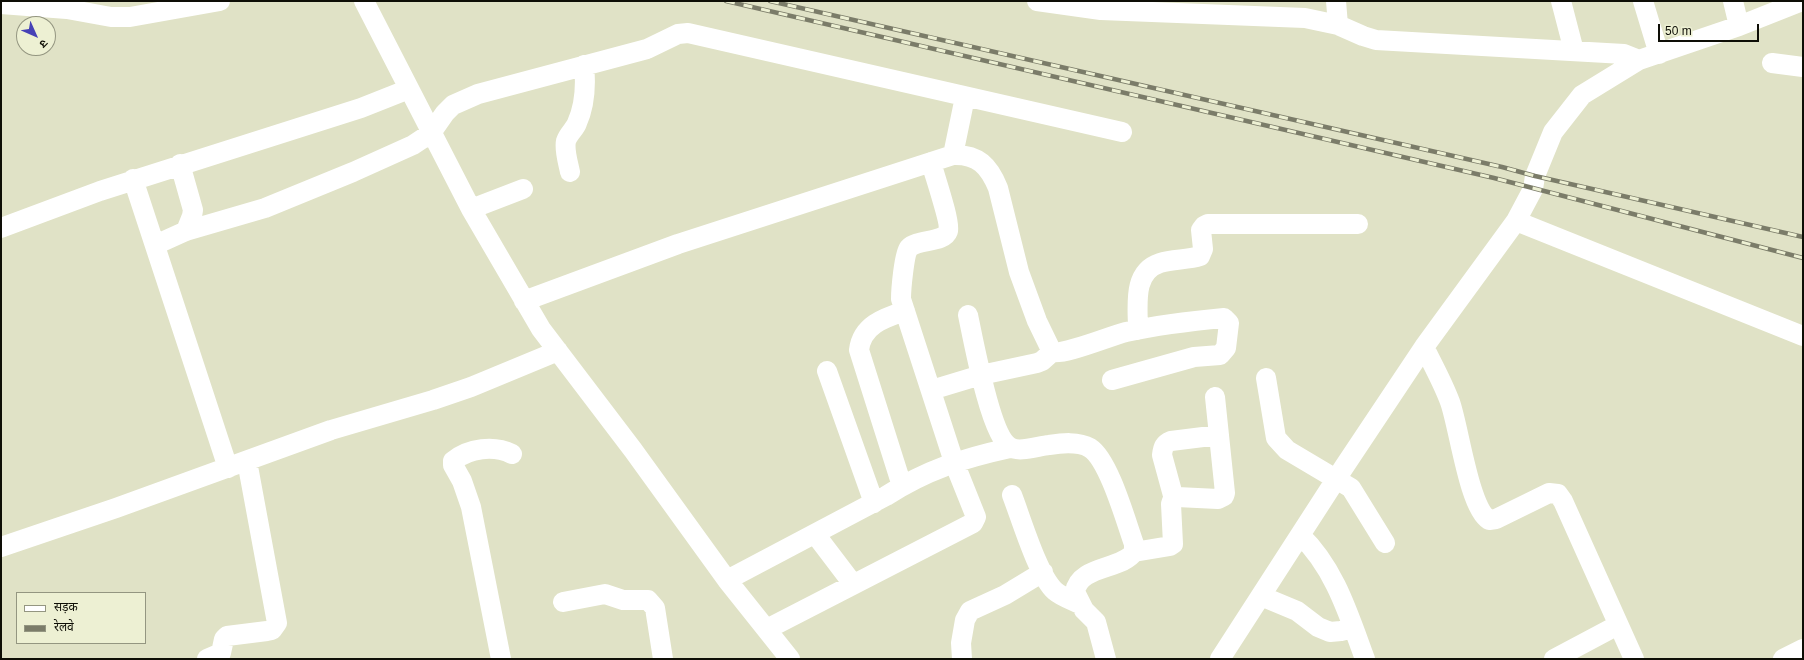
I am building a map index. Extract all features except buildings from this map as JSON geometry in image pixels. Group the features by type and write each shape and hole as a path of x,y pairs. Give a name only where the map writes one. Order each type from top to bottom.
{"street":[{"path":"1,4 67,9 111,17 130,17 220,1"},
{"path":"364,1 431,133 472,209 541,329 633,450 727,580 790,659"},
{"path":"1037,1 1101,10 1305,18 1338,25 1376,40 1624,54 1639,60"},
{"path":"1336,1 1338,25"},
{"path":"1561,1 1574,51"},
{"path":"1643,1 1659,54"},
{"path":"1733,1 1739,26"},
{"path":"1220,659 1424,347 1516,221 1533,189 1535,176 1553,132 1582,95 1639,60 1739,26 1802,1"},
{"path":"155,245 186,231 240,216 307,191 413,145 431,133 445,113 452,106 478,94 646,48 678,34 688,33 1122,132"},
{"path":"1772,63 1803,67"},
{"path":"570,172 566,154 566,140 578,122 586,79 584,65"},
{"path":"1,228 133,179 362,108 409,89"},
{"path":"953,155 964,97"},
{"path":"524,301 678,244 953,155 961,155 982,162 993,175 998,188 1018,272 1037,320 1052,352"},
{"path":"767,630 852,584 973,523 976,517 954,462 905,311 901,293 907,251 915,244 943,237 949,227 931,162"},
{"path":"180,164 193,210 186,231"},
{"path":"133,179 228,468"},
{"path":"472,209 523,189"},
{"path":"1516,221 1803,336"},
{"path":"1138,330 1139,282 1145,272 1160,263 1200,256 1203,249 1201,230 1208,224 1358,224"},
{"path":"902,486 859,350 862,336 868,328 876,322 905,311"},
{"path":"968,315 981,375 993,417 1004,443 1010,448"},
{"path":"933,396 934,391 938,388 981,375 1037,363 1042,361 1052,352 1064,351 1138,330 1184,322 1224,318 1229,323 1226,348 1220,355 1194,357 1112,380"},
{"path":"1424,347 1451,403 1469,479 1480,511 1485,518 1489,520 1496,519 1549,493 1558,494 1564,501 1634,659"},
{"path":"1,548 331,430 459,391 558,351"},
{"path":"827,371 874,503"},
{"path":"1266,378 1276,438 1287,450 1337,478 1355,492 1385,543"},
{"path":"1134,552 1170,546 1173,544 1171,504 1177,497 1218,499 1224,496 1220,435 1215,397"},
{"path":"1174,499 1162,455 1163,448 1171,441 1220,435"},
{"path":"727,580 874,503 902,486 954,462 1010,448 1016,449 1069,443 1080,444 1097,453 1102,459 1134,544 1134,552 1129,558 1089,574 1078,584 1075,592 1084,610 1096,622 1106,659"},
{"path":"501,659 471,507 462,481 453,465 453,461 474,450 496,449 512,454"},
{"path":"207,659 221,653 224,639 227,636 272,630 277,623 247,461"},
{"path":"1012,495 1043,572 1056,591 1080,604"},
{"path":"815,534 852,584"},
{"path":"1300,535 1322,559 1340,594 1365,659"},
{"path":"962,659 961,644 965,620 970,611 1005,595 1043,572"},
{"path":"563,602 605,594 623,600 648,600 656,608 663,659"},
{"path":"1261,596 1297,610 1318,627 1330,632 1353,628"},
{"path":"1554,659 1618,625"},
{"path":"1783,659 1803,649"}],"railway":[{"path":"726,1 1494,178 1803,258"},
{"path":"770,1 1502,167 1535,176 1803,237"}]}
